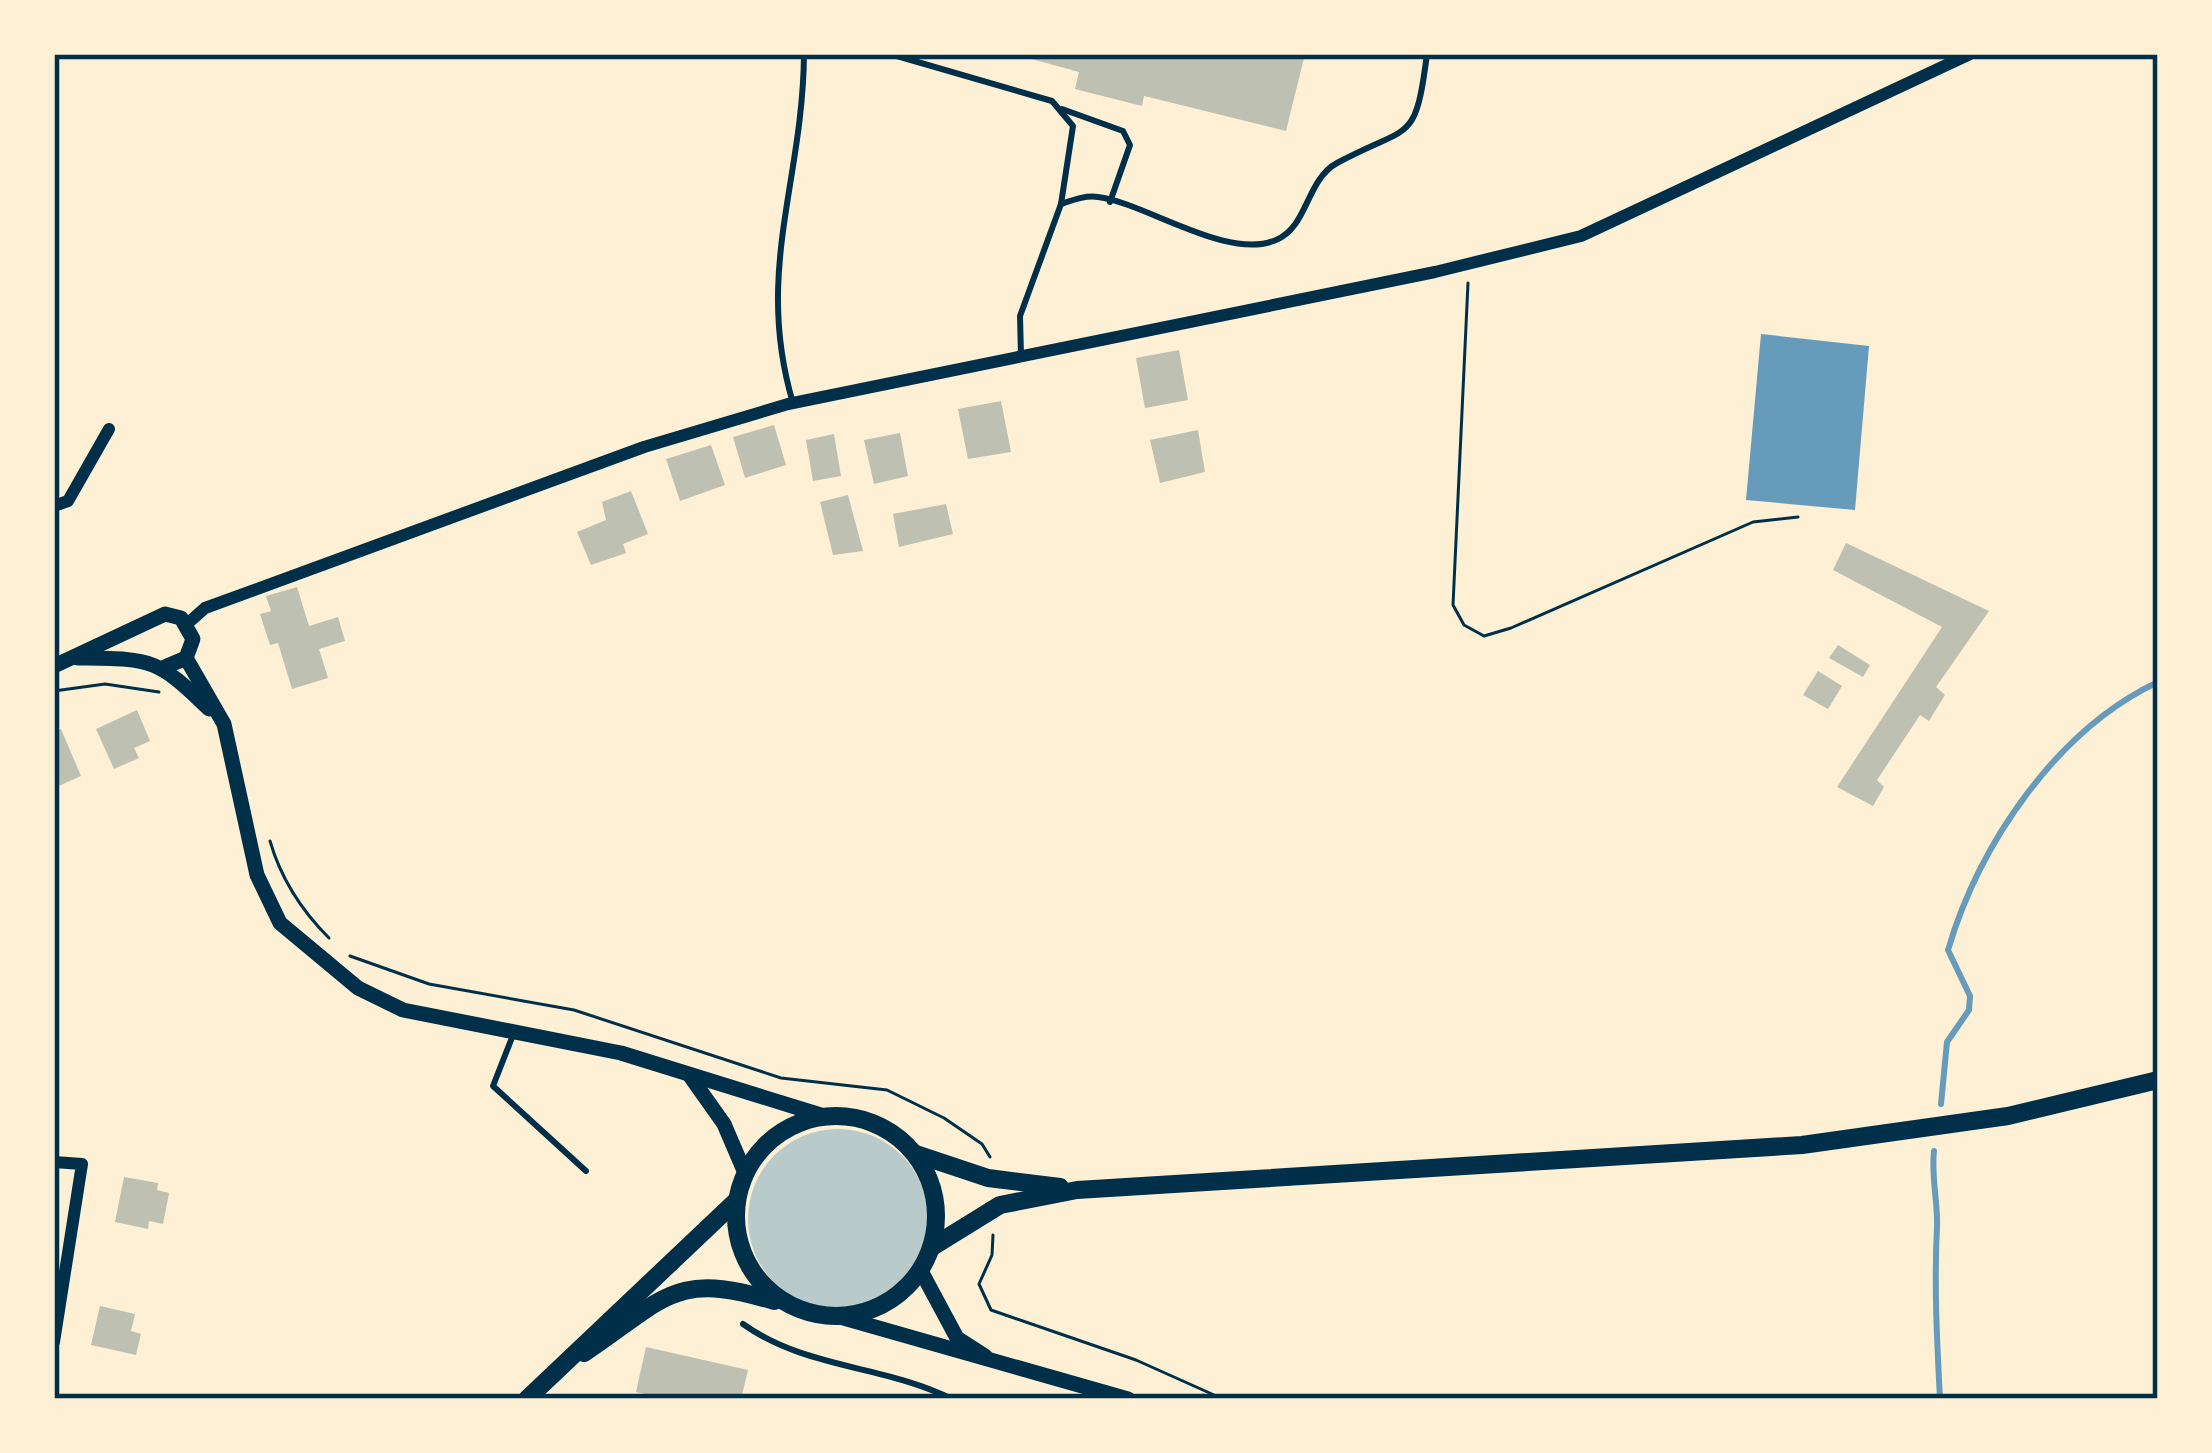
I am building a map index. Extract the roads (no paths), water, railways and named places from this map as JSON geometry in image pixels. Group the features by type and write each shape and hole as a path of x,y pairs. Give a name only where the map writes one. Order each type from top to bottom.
{"main road":[{"path":"932,1247 1000,1204 1077,1190 1802,1145 2008,1117 2158,1080"},
{"path":"788,1305 763,1286 746,1261 736,1231 737,1200 745,1173 764,1145 791,1126 824,1116 877,1124 916,1154 988,1178 1077,1190"},
{"path":"544,1379 646,1309 690,1287 716,1284 840,1317 872,1311 899,1295 921,1271 932,1247 938,1212 933,1185 916,1154"},
{"path":"527,1399 737,1200"}],"street":[{"path":"188,624 205,608 644,447 793,403 1469,264 1581,236 1970,54"},
{"path":"54,506 68,501 109,429"},
{"path":"54,666 165,614 188,624 193,639 185,658"},
{"path":"144,626 140,640 157,663 224,724"},
{"path":"75,658 157,663 185,658"},
{"path":"185,658 224,724 257,874 280,923 358,988 403,1010 621,1053 824,1116"},
{"path":"688,1074 724,1124 745,1173"},
{"path":"54,1162 82,1164 54,1342"},
{"path":"921,1271 956,1337 1003,1367"},
{"path":"840,1317 1128,1399"}],"lane":[{"path":"793,403 781,361 774,290 779,224 797,160 804,54"},
{"path":"890,54 1052,100 1072,126 1061,204 1020,316 1021,356"},
{"path":"1061,204 1098,197 1228,240 1280,240 1297,221 1319,174 1402,135 1414,123 1427,54"},
{"path":"1058,109 1102,119 1123,131 1130,145 1111,202"},
{"path":"514,1032 493,1086 586,1171"},
{"path":"743,1324 798,1355 895,1376 952,1399"}],"water":[{"path":"1761,334 1869,346 1855,510 1746,500"}],"waterway":[{"path":"1941,1104 1947,1042 1969,1010 1970,996 1948,950 1980,871 2001,832 2055,760 2121,703 2158,682"},
{"path":"1934,1151 1940,1399"}]}
